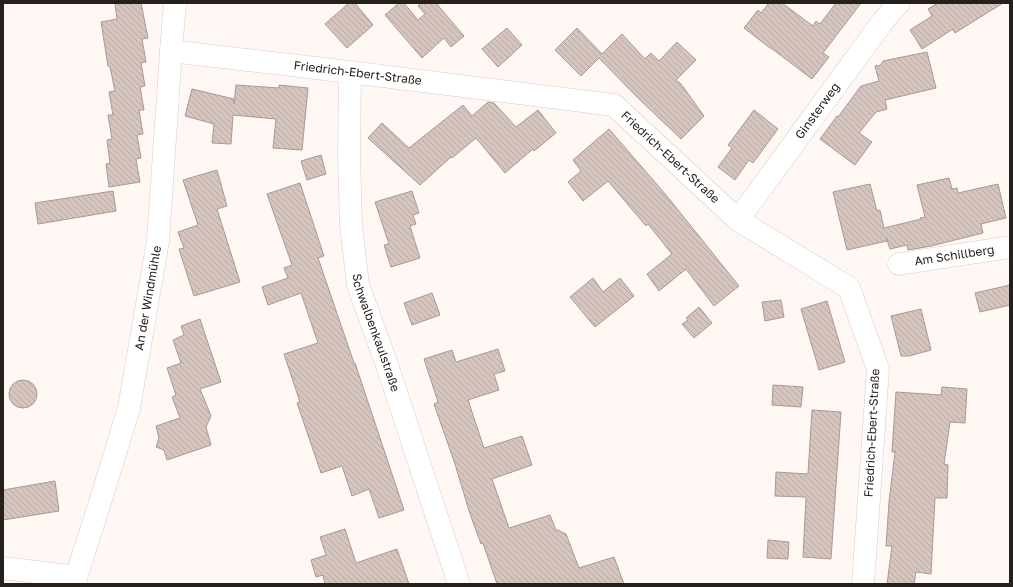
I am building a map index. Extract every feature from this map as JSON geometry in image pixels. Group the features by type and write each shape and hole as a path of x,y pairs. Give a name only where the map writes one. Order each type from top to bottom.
{"street":[{"name":"An der Windmühle","path":"75,580 129,408 158,241 175,3"},
{"name":"Ginsterweg","path":"738,220 883,21 899,3"},
{"name":"Friedrich-Ebert-Straße","path":"171,51 614,105 738,220 849,288 878,369 863,584"},
{"name":"Schwalbenkaulstraße","path":"350,72 349,155 351,217 358,285 387,365 459,584"},
{"name":"Am Schillberg","path":"899,264 1010,247"},
{"path":"3,568 75,580"}],"building":[{"path":"115,3 141,3 148,38 142,39 146,62 141,63 145,86 140,87 144,110 139,110 143,134 137,135 141,158 136,159 140,182 109,187 106,164 110,163 107,140 112,139 108,115 113,115 109,92 115,91 110,67 108,66 101,22 117,19"},
{"path":"349,3 355,3 373,25 347,48 325,24"},
{"path":"399,3 404,3 418,20 425,14 418,6 421,3 436,3 464,36 451,47 444,38 422,58 385,15"},
{"path":"769,3 782,3 813,26 816,21 820,24 836,3 861,3 823,53 829,57 812,79 744,28 758,10 761,13"},
{"path":"938,3 1003,3 955,33 953,29 922,49 910,30 932,16 928,9"},
{"path":"507,28 522,45 498,67 482,49"},
{"path":"577,28 602,54 622,34 645,59 651,53 659,61 677,42 696,60 676,80 681,84 704,116 681,139 599,58 581,76 555,50"},
{"path":"927,52 936,88 885,100 887,109 876,112 859,133 872,142 855,165 820,139 861,86 879,81 875,66 881,65 883,61"},
{"path":"236,85 279,88 279,85 308,88 302,150 273,148 276,119 233,115 231,144 212,143 214,124 185,116 192,89 234,99 234,104"},
{"path":"488,102 494,103 516,127 538,110 556,133 534,151 533,149 505,173 476,138 452,158 451,157 420,185 368,138 382,123 409,148 463,105 472,116"},
{"path":"754,110 778,129 753,163 749,160 735,180 718,167 732,148 728,145"},
{"path":"609,129 666,195 739,286 714,306 686,269 659,291 647,274 672,254 648,224 646,226 608,181 583,201 568,182 581,171 573,160"},
{"path":"321,155 326,174 307,180 301,161"},
{"path":"217,170 227,206 217,209 240,282 194,296 179,249 184,248 178,232 198,225 183,180"},
{"path":"949,178 952,189 957,188 958,193 998,184 1006,218 981,224 983,233 931,246 908,250 907,245 890,249 886,237 887,241 847,250 833,192 870,184 877,211 880,210 884,228 925,217 917,185"},
{"path":"300,183 324,256 318,258 404,510 379,518 369,489 352,496 342,466 321,473 297,403 300,402 284,354 318,343 301,293 268,305 262,287 288,278 284,268 292,265 267,194"},
{"path":"113,191 116,211 38,224 35,203"},
{"path":"412,191 419,213 413,215 416,224 410,226 420,258 391,267 384,245 389,244 375,202"},
{"path":"593,278 603,292 620,278 634,296 595,327 570,297"},
{"path":"1010,285 1010,305 980,312 975,293"},
{"path":"432,293 440,315 412,325 404,303"},
{"path":"781,300 784,317 765,321 762,302"},
{"path":"827,301 845,362 819,370 801,309"},
{"path":"699,307 712,323 694,338 682,324 688,320 686,318"},
{"path":"921,309 931,350 909,356 901,356 891,316"},
{"path":"200,319 221,382 200,389 211,416 206,427 211,445 167,460 164,450 156,447 159,438 156,426 180,418 172,397 176,395 167,368 181,363 173,340 184,335 181,326"},
{"path":"498,349 505,371 494,374 499,390 468,400 484,448 522,436 532,465 492,479 509,528 550,515 556,530 566,534 579,568 614,557 624,584 497,584 483,543 481,544 470,514 455,464 434,404 438,402 424,359 452,350 456,362"},
{"path":"23,380 33,384 37,394 33,404 23,408 13,404 9,394 13,384"},
{"path":"773,385 803,387 801,407 772,405"},
{"path":"942,387 967,389 965,423 950,422 944,464 948,465 947,498 935,498 931,574 916,572 914,584 887,584 892,546 886,546 889,502 895,452 892,452 896,392 941,395"},
{"path":"812,410 841,412 831,559 803,557 806,497 775,496 776,472 808,474"},
{"path":"55,481 59,511 3,520 3,490"},
{"path":"345,529 356,563 397,549 409,584 325,584 323,575 316,577 311,560 326,555 320,537"},
{"path":"768,540 789,542 788,559 767,558"}]}
